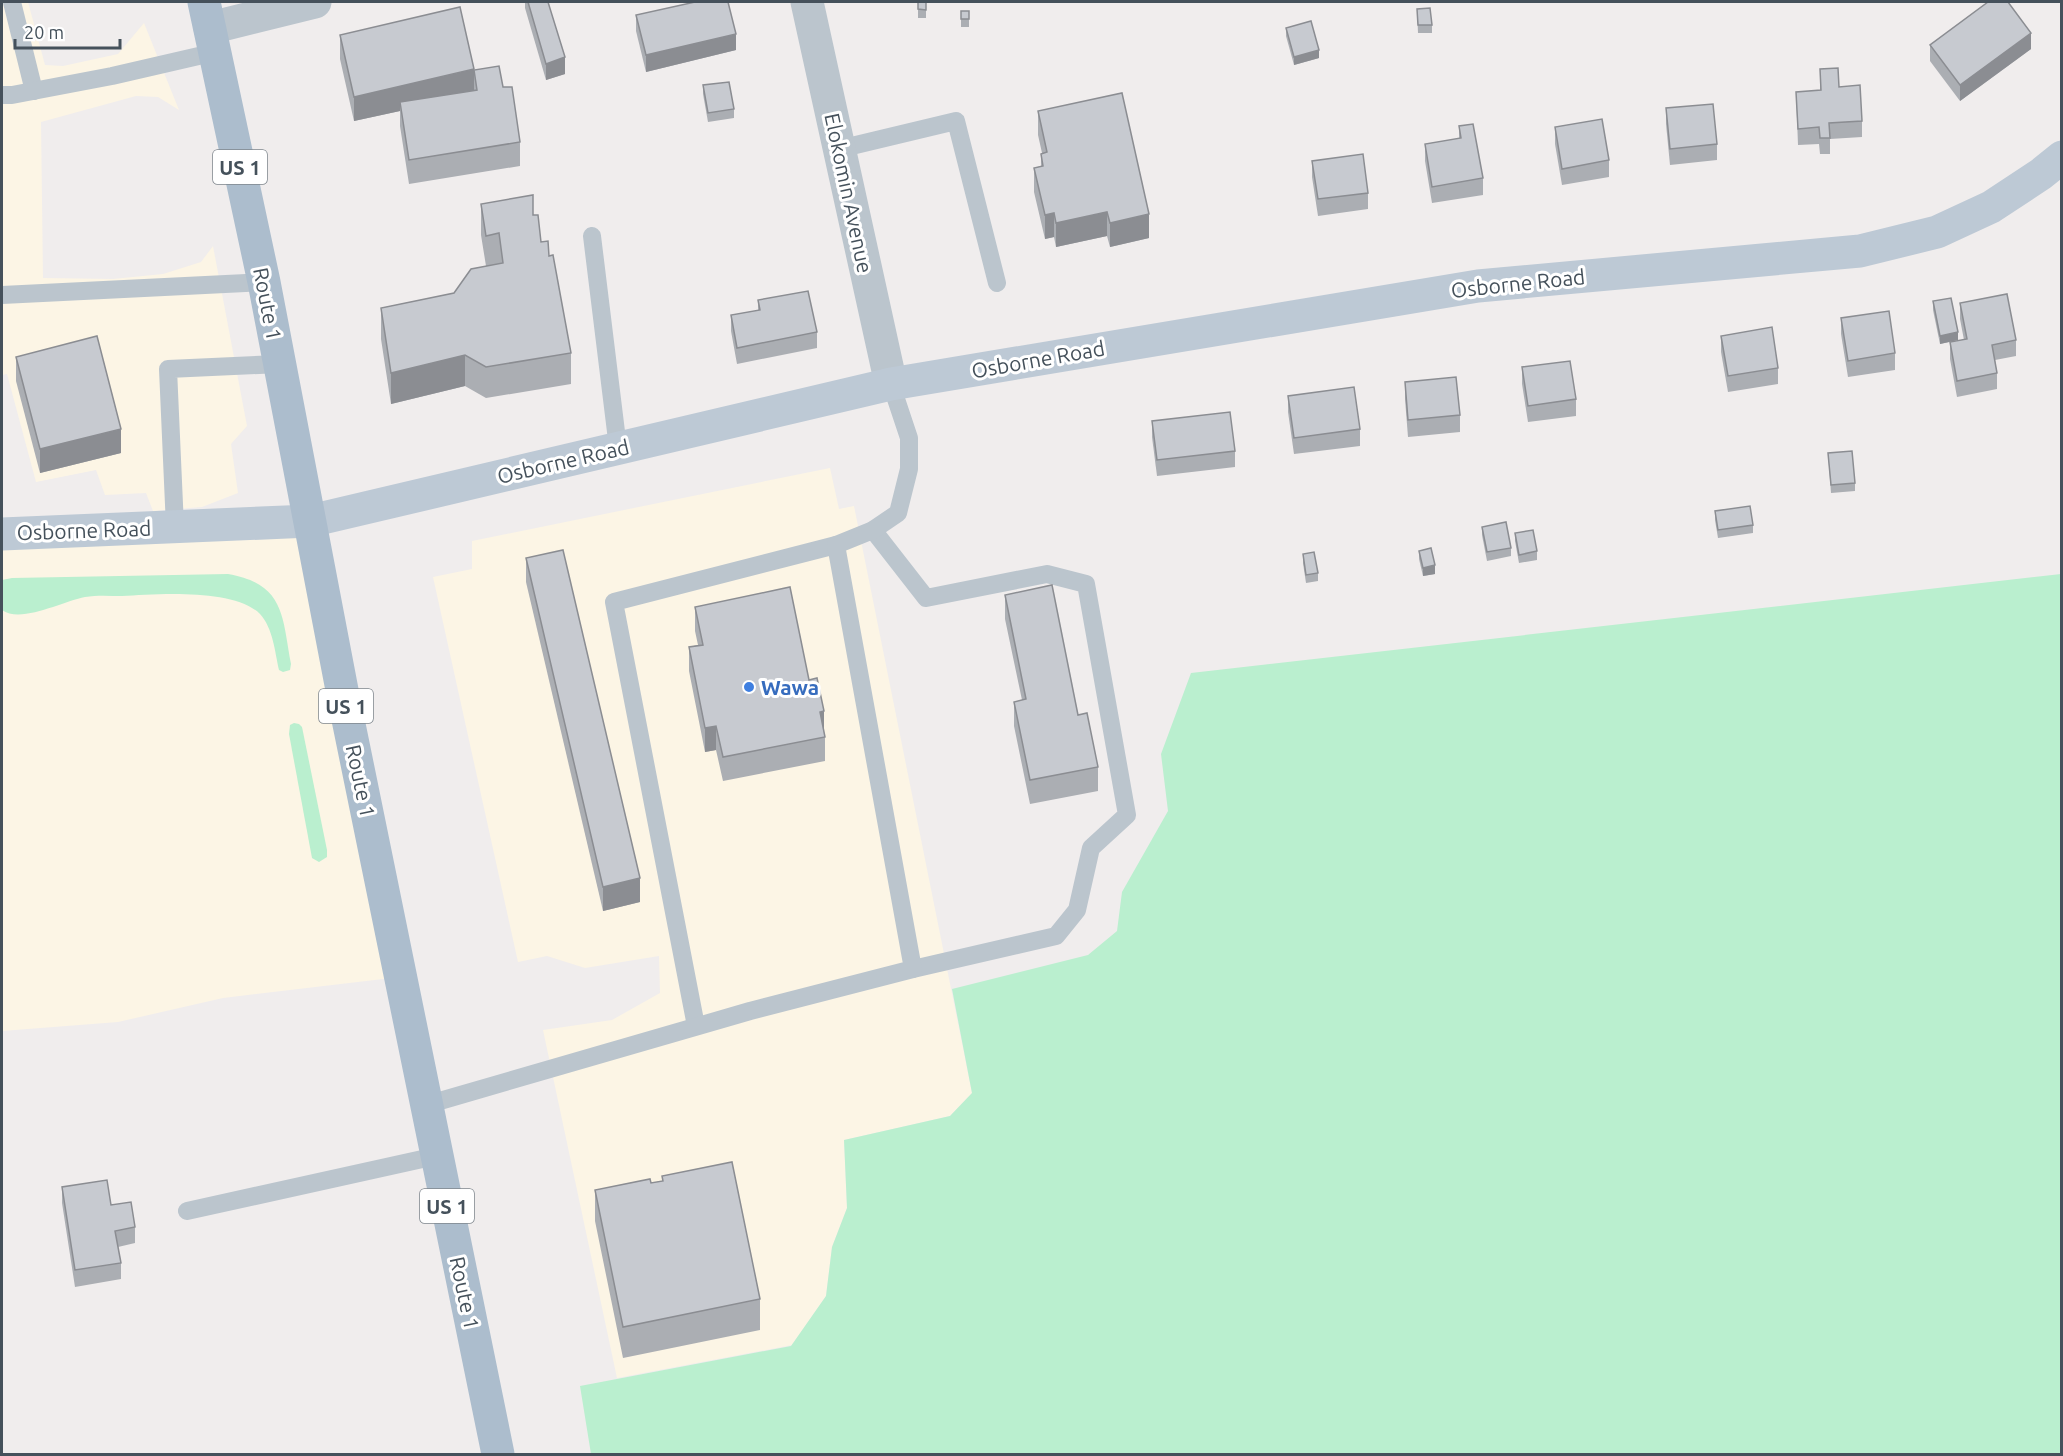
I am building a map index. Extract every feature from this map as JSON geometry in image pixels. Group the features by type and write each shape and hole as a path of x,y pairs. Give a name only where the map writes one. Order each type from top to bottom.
{"main road":[{"name":"Route 1","path":"210,27 264,282 436,1156 498,1455"}],"street":[{"path":"210,27 315,2"},
{"name":"Elokomin Avenue","path":"807,2 891,384"},
{"name":"Osborne Road","path":"2,534 310,521 891,384 1478,285 1860,251 1937,232 1991,207 2041,174 2061,157"}],"lane":[{"path":"12,2 34,91"},
{"path":"2,95 112,76 210,27"},
{"path":"839,149 956,121 997,283"},
{"path":"592,236 618,448"},
{"path":"2,295 264,282"},
{"path":"175,527 168,369 279,364"},
{"path":"696,1026 614,602 836,545 873,530 898,513 909,469 909,438 891,384"},
{"path":"426,1105 696,1026 913,969 1056,936 1077,910 1091,848 1127,815 1086,585 1047,574 926,598 873,530"},
{"path":"836,545 913,969"},
{"path":"187,1211 436,1156"}],"shaded area":[{"path":"2,2 28,2 45,65 63,66 118,54 144,23 179,110 158,97 136,96 41,122 43,278 113,279 163,274 201,262 213,246 247,426 231,444 238,493 202,507 153,511 146,493 105,495 96,470 36,482 7,374 2,375"},
{"path":"830,468 839,509 854,506 972,1093 950,1116 844,1140 847,1208 832,1247 826,1296 792,1345 617,1378 543,1030 612,1020 660,993 659,956 585,968 547,956 518,962 433,577 472,569 472,541"},
{"path":"309,523 400,977 223,998 118,1022 2,1031 2,535"}],"green space":[{"path":"228,574 247,579 271,594 282,617 291,664 290,670 283,672 279,670 271,633 260,614 248,606 214,596 174,594 94,596 31,613 10,614 2,610 2,580 12,578"},
{"path":"2061,574 2061,1454 591,1454 580,1386 791,1346 826,1296 832,1247 847,1208 844,1140 950,1116 972,1093 952,989 1088,955 1117,931 1122,892 1168,811 1161,754 1191,673"},
{"path":"294,723 302,727 327,850 327,857 319,862 312,858 289,734 290,725"}],"building":[{"path":"528,2 548,2 565,57 546,64"},
{"path":"695,2 728,2 736,34 646,55 636,15"},
{"path":"918,2 926,2 926,10 918,9"},
{"path":"1988,2 2008,2 2031,33 1960,85 1930,45"},
{"path":"460,7 474,69 354,97 340,35"},
{"path":"1430,8 1432,25 1418,25 1417,9"},
{"path":"961,11 969,11 969,19 961,19"},
{"path":"1311,21 1319,50 1294,57 1286,28"},
{"path":"499,66 503,87 512,87 520,142 409,160 400,102 477,90 474,70"},
{"path":"1838,68 1839,87 1860,85 1862,121 1829,123 1830,138 1820,138 1819,127 1798,129 1796,92 1821,90 1820,69"},
{"path":"729,82 734,109 708,113 703,85"},
{"path":"1122,93 1149,214 1110,223 1107,212 1056,223 1054,213 1045,215 1034,168 1043,166 1041,154 1047,152 1038,111"},
{"path":"1713,104 1717,144 1670,149 1666,108"},
{"path":"1602,119 1609,160 1562,169 1555,127"},
{"path":"1473,124 1483,178 1432,187 1425,144 1461,138 1459,126"},
{"path":"1363,154 1368,193 1318,199 1312,161"},
{"path":"533,195 533,215 538,215 541,242 548,241 549,256 553,255 571,353 486,367 465,355 391,373 381,308 454,293 471,269 503,263 499,233 486,236 481,204"},
{"path":"808,291 817,332 737,348 731,315 760,310 758,300"},
{"path":"2007,294 2016,340 1992,345 1997,373 1957,381 1950,342 1967,339 1960,303"},
{"path":"1951,298 1958,332 1940,336 1933,301"},
{"path":"1889,311 1895,353 1848,361 1841,318"},
{"path":"1772,327 1778,368 1728,376 1721,336"},
{"path":"97,336 121,429 40,449 16,357"},
{"path":"1570,361 1576,399 1528,406 1522,367"},
{"path":"1456,377 1460,415 1408,420 1405,382"},
{"path":"1354,387 1360,429 1294,438 1288,396"},
{"path":"1230,412 1235,451 1157,460 1152,421"},
{"path":"1852,451 1855,483 1831,485 1828,453"},
{"path":"1750,506 1753,525 1718,530 1715,511"},
{"path":"1506,522 1511,548 1487,552 1482,527"},
{"path":"1533,530 1537,551 1519,555 1515,533"},
{"path":"1431,548 1435,565 1423,568 1419,551"},
{"path":"563,550 640,878 603,887 526,558"},
{"path":"1314,552 1318,573 1306,575 1303,554"},
{"path":"1052,585 1078,715 1087,713 1098,767 1030,780 1014,702 1026,699 1005,595"},
{"name":"Wawa","path":"790,587 809,680 817,678 824,711 820,712 825,737 723,757 716,726 705,728 689,647 703,645 695,607"},
{"path":"732,1162 760,1299 623,1327 595,1190 650,1179 651,1183 663,1181 662,1176"},
{"path":"107,1180 111,1205 131,1202 135,1227 115,1231 121,1263 75,1270 62,1187"}],"place":[{"name":"Wawa","path":"749,687"}]}
